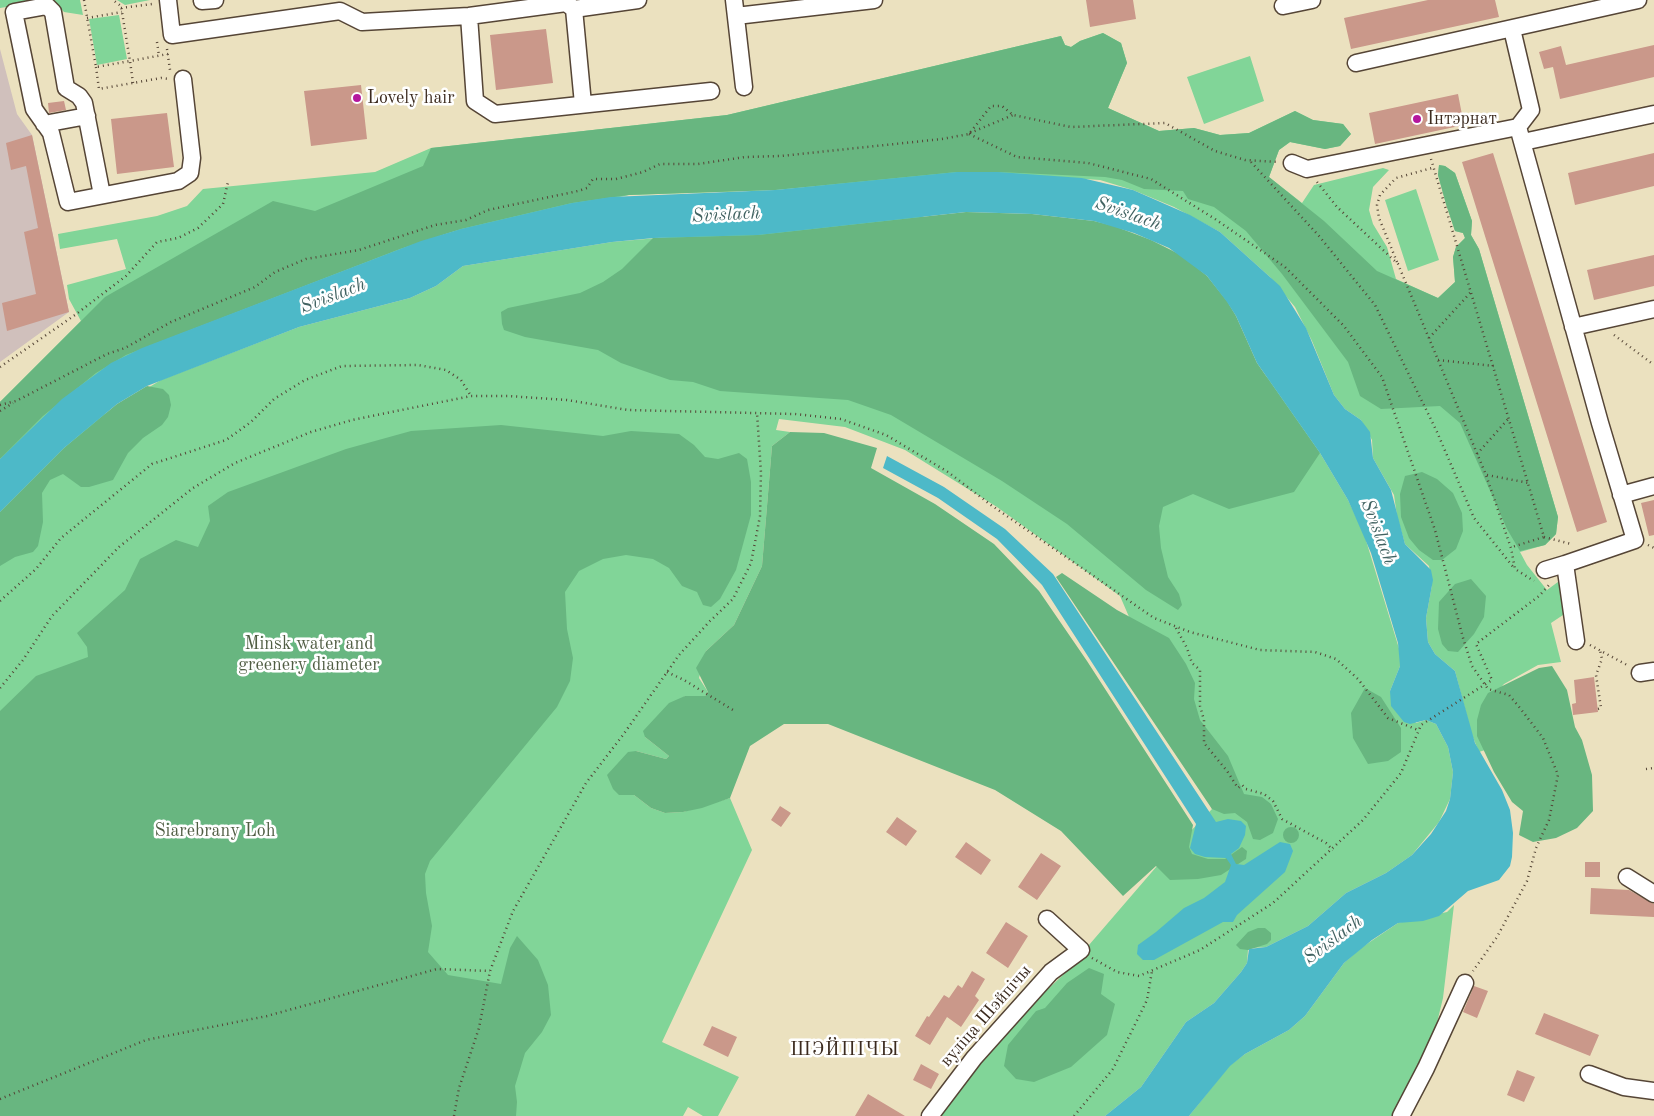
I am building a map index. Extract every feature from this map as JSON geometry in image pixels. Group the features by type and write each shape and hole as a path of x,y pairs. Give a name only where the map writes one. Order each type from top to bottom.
{"street":[{"path":"168,0 172,35 341,5 362,22 469,16 566,3 574,10 583,104"},
{"path":"574,10 638,0"},
{"path":"734,0 744,87"},
{"path":"736,16 874,0"},
{"path":"1283,6 1312,0"},
{"path":"1356,63 1638,0"},
{"path":"102,195 87,116 79,96 66,88 53,12 47,6 14,12 34,110 51,133 68,202 178,181 190,173 192,158 183,79"},
{"path":"469,16 475,101 494,114 711,91"},
{"path":"1512,29 1531,110 1521,135 1573,327 1635,540 1545,570"},
{"path":"1299,166 1428,145 1521,135 1654,114"},
{"path":"44,124 87,116"},
{"path":"1573,327 1654,309"},
{"path":"1621,495 1654,486"},
{"path":"1565,564 1576,641"},
{"path":"1627,877 1654,894"},
{"path":"1047,919 1080,950"},
{"name":"вуліца Шэйпічы","path":"930,1116 974,1058 1039,985 1051,972 1080,950"},
{"path":"1401,1116 1426,1068 1465,982"},
{"path":"1589,1074 1624,1087 1654,1091"}],"path":[{"path":"84,0 99,89 161,78 171,79 167,45"},
{"path":"113,0 122,10 134,83"},
{"path":"87,18 152,4"},
{"path":"96,67 168,54"},
{"path":"969,134 991,106 1002,106 1013,115 1071,127 1165,123 1215,151 1250,161 1299,166 1337,206 1398,264"},
{"path":"0,411 107,354 125,348 171,322 254,287 275,272 306,259 358,250 436,225 466,220 488,210 578,191 587,188 593,180 616,179 642,172 660,164 698,164 745,157 780,156 862,146 912,144 969,134 1013,115"},
{"path":"969,134 1017,156 1088,163 1151,179 1215,219 1285,267 1344,326 1382,377 1435,530 1472,666 1488,689 1509,695 1543,738 1558,774 1549,820 1536,848 1527,881 1498,937 1465,982"},
{"path":"1428,145 1432,168 1472,292 1544,537"},
{"path":"1250,161 1319,236 1375,305 1437,432 1474,518 1515,569 1546,589"},
{"path":"1432,168 1396,178 1380,195 1377,206 1379,218 1486,475 1511,548 1515,569"},
{"path":"0,367 75,315 126,276 157,242 178,238 198,228 222,204 228,182"},
{"path":"1429,338 1472,292"},
{"path":"1596,322 1654,365"},
{"path":"1438,360 1494,366"},
{"path":"0,601 36,569 61,538 152,464 226,440 251,422 274,400 305,380 342,366 418,365 446,370 461,380 471,396"},
{"path":"0,688 23,660 52,616 76,589 119,547 193,488 235,463 311,432 352,420 471,396 567,400 628,410 756,413 841,419 886,435 948,472 991,505 1154,618 1175,627 1260,650 1315,652 1336,659 1358,679 1388,718 1418,730"},
{"path":"0,405 16,401"},
{"path":"454,1116 459,1088 479,1028 490,971 513,911 586,782 679,655 733,599 750,564 760,516 761,473 756,413"},
{"path":"1477,454 1510,418"},
{"path":"1486,475 1529,483"},
{"path":"1511,548 1544,537 1569,545 1578,542"},
{"path":"1080,950 1096,962 1117,972 1139,976 1200,950 1273,904 1363,820 1401,773 1421,725 1492,680 1476,644 1539,596"},
{"path":"1175,627 1187,648 1192,663 1200,670 1200,706 1204,720 1204,743 1238,788 1242,785 1246,789 1264,794 1273,801 1282,819 1326,843 1333,850"},
{"path":"1576,641 1600,649 1647,672"},
{"path":"1598,709 1601,708 1595,675 1602,659 1600,649"},
{"path":"668,672 732,710"},
{"path":"1646,769 1654,768"},
{"path":"0,1099 146,1040 267,1016 437,969 490,971"},
{"path":"1074,1116 1113,1069 1147,1000 1152,971"}],"shaded area":[{"path":"0,49 17,114 32,135 69,312 0,362"}],"green space":[{"path":"0,0 49,0 0,8"},
{"path":"53,0 80,0 83,15 64,12"},
{"path":"117,0 150,0 125,5"},
{"path":"119,15 127,59 97,65 89,19"},
{"path":"1103,33 1121,43 1127,63 1108,108 1159,131 1194,128 1220,135 1249,133 1295,111 1313,120 1343,124 1351,134 1340,146 1325,149 1290,142 1279,150 1269,177 1302,203 1314,185 1383,168 1389,170 1373,187 1369,210 1373,224 1387,247 1396,279 1438,298 1455,282 1453,257 1456,247 1465,238 1463,233 1455,231 1438,175 1439,165 1445,166 1455,173 1472,221 1471,235 1479,249 1558,517 1556,534 1545,545 1520,552 1527,565 1547,590 1562,579 1566,613 1551,623 1561,662 1538,665 1504,684 1490,700 1485,750 1479,752 1472,735 1455,671 1435,654 1428,642 1426,618 1432,585 1429,566 1405,544 1397,516 1394,495 1373,458 1372,440 1361,420 1345,409 1334,395 1312,341 1295,307 1270,277 1220,232 1174,207 1133,190 1100,180 977,172 775,190 629,195 441,234 142,348 0,459 0,402 81,321 69,299 67,285 126,269 117,239 60,249 58,234 157,216 187,206 203,189 375,172 431,148 727,115 1061,36 1065,45 1071,47 1080,41"},
{"path":"1103,33 1121,43 1127,63 1108,108 1159,131 1194,128 1220,135 1249,133 1295,111 1313,120 1343,124 1351,134 1340,146 1325,149 1290,142 1279,150 1269,177 1324,221 1377,271 1438,298 1455,282 1453,257 1456,247 1465,238 1463,233 1455,231 1438,175 1439,165 1445,166 1455,173 1472,221 1471,235 1479,249 1558,517 1556,534 1545,545 1520,551 1507,529 1460,423 1440,406 1381,409 1360,396 1348,362 1282,274 1246,231 1214,207 1188,199 1183,191 1144,189 1122,180 1105,177 957,172 775,190 629,195 572,203 461,229 400,249 126,355 96,373 43,416 0,459 0,402 105,297 273,201 315,211 423,166 431,148 727,115 1061,36 1065,45 1071,47 1080,41"},
{"path":"1250,56 1264,101 1204,124 1187,77"},
{"path":"1416,189 1439,260 1408,271 1385,200"},
{"path":"966,212 1032,214 1094,221 1114,226 1151,240 1183,256 1207,276 1227,301 1236,316 1257,363 1320,453 1294,492 1229,509 1193,494 1163,507 1159,526 1161,548 1168,577 1179,594 1182,605 1178,610 1146,590 1067,524 1002,481 891,415 848,400 720,391 693,382 670,380 621,363 598,350 525,337 504,330 502,324 501,312 508,308 580,293 603,282 622,269 653,238 758,235"},
{"name":"Minsk water and greenery diameter","path":"920,215 1267,377 1320,453 1348,500 1364,534 1401,655 1400,666 1390,691 1416,723 1426,720 1436,724 1448,747 1453,772 1450,799 1439,822 1412,855 1386,873 1346,893 1308,926 1266,947 1248,950 1247,963 1241,972 1214,1003 1186,1022 1141,1087 1105,1116 936,1116 1006,1029 1064,974 1157,866 1212,809 1120,596 997,507 905,450 845,427 779,419 776,430 790,432 772,446 762,566 734,625 706,651 699,678 708,692 705,696 685,696 645,737 669,756 666,759 636,751 634,795 651,808 665,813 683,812 730,798 752,850 662,1042 739,1077 718,1116 703,1116 688,1107 683,1116 0,1116 0,512 64,448 103,415 161,380 299,327 410,298 436,286 463,266 612,242"},
{"path":"147,386 163,389 169,395 171,405 168,417 162,425 143,438 128,453 113,480 89,487 81,487 63,474 50,480 42,493 43,522 38,546 33,552 15,557 0,566 0,512 64,448 117,404"},
{"name":"Siarebrany Loh","path":"501,425 603,436 631,431 679,434 694,445 705,457 718,459 739,453 747,459 751,482 751,515 736,570 720,599 711,607 703,605 697,592 682,586 669,568 653,559 626,555 603,559 579,571 565,592 567,629 573,658 570,681 557,707 430,861 425,874 426,893 432,926 428,952 448,975 501,984 510,948 517,936 538,960 548,985 551,1015 542,1032 525,1053 515,1086 516,1116 0,1116 0,711 36,676 88,657 87,647 77,633 125,590 140,559 176,540 198,547 210,521 208,506 228,492 346,449 411,431"},
{"path":"790,432 824,433 877,448 871,468 935,504 994,544 1039,591 1087,661 1193,825 1189,847 1192,854 1208,859 1225,859 1242,847 1247,851 1246,859 1221,875 1198,879 1170,880 1156,866 1123,896 1061,831 995,790 828,724 784,724 750,746 730,798 702,808 665,813 651,808 634,795 619,795 613,789 607,775 628,752 636,751 666,759 669,756 645,737 643,731 669,703 685,696 705,696 708,692 696,668 706,651 734,625 762,566 772,446"},
{"path":"1422,472 1437,479 1453,493 1462,513 1463,531 1456,549 1442,560 1433,560 1419,550 1409,538 1401,517 1400,494 1405,476"},
{"path":"1062,573 1117,610 1169,638 1186,664 1195,683 1194,699 1200,720 1228,756 1244,794 1262,797 1271,804 1278,819 1273,833 1260,840 1253,839 1247,822 1235,813 1224,814 1212,809 1056,577"},
{"path":"1471,579 1486,596 1484,617 1474,634 1458,652 1448,651 1442,644 1438,629 1439,602 1455,584"},
{"path":"1552,666 1567,690 1575,727 1582,740 1592,775 1593,811 1577,828 1556,838 1533,842 1519,835 1523,811 1512,802 1494,772 1477,736 1477,720 1481,705 1488,693 1539,668"},
{"path":"1365,688 1381,697 1401,728 1401,752 1388,761 1368,764 1353,738 1351,713"},
{"path":"1291,827 1297,829 1299,835 1297,841 1291,843 1285,841 1283,835 1285,829"},
{"path":"1454,905 1443,998 1426,1068 1401,1116 1189,1116 1229,1066 1245,1054 1289,1030 1305,1016 1344,963 1361,948 1398,923 1447,912"},
{"path":"1258,928 1265,928 1271,933 1271,940 1267,944 1248,950 1240,949 1236,945 1248,932"},
{"path":"1089,968 1104,974 1101,994 1115,1004 1107,1035 1071,1067 1034,1082 1016,1079 1004,1066 1008,1045 1036,1011 1045,1008 1067,983"}],"water":[{"name":"Svislach","path":"957,172 998,172 1082,178 1133,190 1190,215 1220,232 1280,286 1306,328 1334,395 1345,409 1361,420 1370,432 1373,458 1391,490 1405,544 1431,570 1433,580 1426,618 1428,642 1435,654 1455,671 1475,743 1502,790 1510,810 1513,833 1512,857 1510,866 1499,880 1468,891 1439,916 1423,921 1398,923 1372,940 1344,963 1305,1016 1289,1030 1245,1054 1230,1066 1189,1116 1105,1116 1141,1087 1186,1022 1214,1003 1241,972 1247,963 1249,949 1266,947 1308,926 1346,893 1386,873 1412,855 1431,834 1446,811 1450,799 1453,772 1448,747 1436,724 1426,720 1410,724 1404,722 1391,706 1390,691 1400,666 1398,643 1371,553 1348,500 1320,453 1257,363 1236,316 1227,302 1207,276 1169,248 1134,233 1094,221 1032,214 966,212 758,235 654,238 612,242 463,266 436,286 410,298 299,327 147,386 117,404 64,448 0,512 0,459 62,399 111,363 142,348 421,241 461,229 572,203 611,197 775,190"},
{"path":"887,456 944,487 1005,529 1053,574 1216,822 1228,819 1241,821 1246,826 1245,835 1239,848 1231,854 1236,864 1244,865 1280,842 1290,844 1293,851 1285,872 1237,915 1233,922 1223,922 1154,960 1143,960 1137,954 1138,945 1184,908 1204,898 1225,882 1231,865 1226,858 1205,857 1195,854 1190,848 1196,824 1042,585 997,539 938,498 883,468"}],"building":[{"path":"1086,0 1133,0 1136,19 1090,27"},
{"path":"1428,0 1495,0 1499,17 1351,49 1344,18"},
{"path":"546,29 553,83 496,90 490,35"},
{"path":"1654,45 1654,77 1560,99 1553,67 1544,69 1539,52 1561,46 1566,65"},
{"path":"361,85 367,139 311,146 304,91"},
{"name":"Інтэрнат","path":"1458,94 1464,125 1375,144 1369,113"},
{"path":"64,101 66,110 49,113 48,103"},
{"path":"167,113 174,167 117,174 111,119"},
{"path":"32,135 69,312 7,331 2,303 36,294 24,232 38,228 26,166 11,170 6,143"},
{"path":"1493,153 1607,522 1577,532 1462,162"},
{"path":"1654,153 1654,186 1575,205 1568,173"},
{"path":"1654,255 1654,286 1594,300 1587,270"},
{"path":"1654,500 1654,535 1649,536 1641,503"},
{"path":"1594,677 1598,712 1573,715 1572,704 1576,703 1574,680"},
{"path":"780,806 791,813 781,827 771,820"},
{"path":"897,817 917,831 906,846 886,832"},
{"path":"966,842 991,860 981,875 955,857"},
{"path":"1041,853 1061,866 1037,900 1018,887"},
{"path":"1585,862 1600,862 1600,877 1585,877"},
{"path":"1591,888 1629,890 1654,904 1654,917 1590,914"},
{"path":"1006,922 1028,936 1008,968 986,953"},
{"path":"972,971 985,979 975,996 979,1000 961,1027 947,1017 930,1045 915,1036 927,1016 929,1017 944,995 949,998 958,985 962,988"},
{"path":"1474,986 1488,991 1477,1018 1463,1012"},
{"path":"1544,1013 1599,1035 1590,1056 1535,1034"},
{"path":"712,1026 737,1037 728,1057 703,1045"},
{"path":"921,1064 939,1074 931,1089 913,1080"},
{"path":"1517,1070 1535,1077 1524,1102 1507,1095"},
{"path":"868,1094 905,1116 855,1116"}],"place":[{"name":"Lovely hair","path":"357,98"},
{"name":"Інтэрнат","path":"1417,119"}],"district":[{"name":"ШЭЙПІЧЫ","path":"845,1050"}]}
